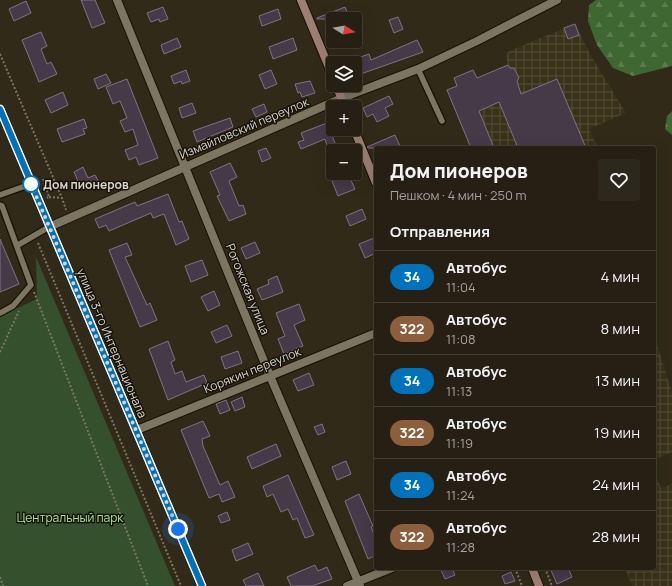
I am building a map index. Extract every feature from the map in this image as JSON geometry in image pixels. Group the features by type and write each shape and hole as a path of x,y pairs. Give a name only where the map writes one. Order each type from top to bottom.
{"main road":[{"path":"301,0 326,60"},
{"path":"339,92 342,98"},
{"name":"улица 3-го Интернационала","path":"0,109 202,586"},
{"path":"357,136 374,178"},
{"path":"533,570 539,586"}],"street":[{"name":"Рогожская улица","path":"118,0 270,376 359,584"},
{"name":"Измайловский переулок","path":"49,227 342,98 418,69 477,42 557,0"},
{"name":"Корякин переулок","path":"137,430 374,334"},
{"path":"347,586 359,584 388,570"}],"lane":[{"path":"418,69 442,120"},
{"path":"0,195 31,184"},
{"path":"0,205 2,206 18,246 31,285 13,306 0,313"},
{"path":"18,246 49,227"}],"path":[{"path":"0,54 62,198 69,218"},
{"path":"49,197 62,198"},
{"path":"35,236 181,586"},
{"path":"31,285 148,586"},
{"path":"0,352 22,305"},
{"path":"516,570 522,586"},
{"path":"546,570 552,586"},
{"path":"0,576 3,586"}],"shaded area":[{"path":"575,24 591,56 626,113 589,129 597,146 470,146 447,90 457,86 454,78 473,70 477,78 508,65 506,55 509,51"},
{"path":"656,341 672,392 672,452 656,459"},
{"path":"656,475 661,488 672,484 672,586 632,586 626,570 656,570"}],"green space":[{"path":"596,0 672,0 672,66 633,76 613,68 597,45 588,21 589,5"},
{"path":"672,111 672,135 665,129 667,116"},
{"name":"Центральный парк","path":"36,257 175,586 0,586 0,316 37,299"}],"building":[{"path":"81,0 95,0 105,23 92,28"},
{"path":"26,1 31,13 14,21 9,9"},
{"path":"163,7 168,19 160,22 159,19 151,22 147,13"},
{"path":"345,7 347,12 332,12"},
{"path":"278,9 281,19 262,26 259,16"},
{"path":"326,14 326,19 317,18"},
{"path":"398,17 403,29 394,33 389,20"},
{"path":"575,24 579,35 568,39 564,28"},
{"path":"41,32 47,46 41,49 47,64 51,62 57,74 39,82 22,40"},
{"path":"177,38 181,47 164,54 161,45"},
{"path":"293,38 297,50 273,59 269,47"},
{"path":"417,40 423,52 362,74 362,56 369,54 371,60"},
{"path":"508,65 510,68 514,68 519,78 517,81 521,94 557,79 585,146 517,146 499,102 479,111 493,146 470,146 447,90 457,86 454,78 473,70 477,78"},
{"path":"186,70 190,81 182,84 181,81 174,84 171,76"},
{"path":"271,70 277,84 265,89 259,75"},
{"path":"106,74 111,83 98,89 94,79"},
{"path":"127,79 158,158 139,165 136,157 129,160 125,150 138,145 133,129 125,132 120,121 127,118 120,101 113,104 106,87"},
{"path":"310,81 315,93 302,97 300,92 298,93 295,84"},
{"path":"63,92 68,105 51,113 45,100"},
{"path":"389,96 393,104 385,108 389,116 377,122 373,114 367,117 363,108"},
{"path":"192,103 196,113 182,118 179,108"},
{"path":"264,104 267,112 256,117 252,109"},
{"path":"230,118 233,127 197,142 193,131"},
{"path":"84,119 87,128 83,129 85,134 62,142 57,129"},
{"path":"326,123 326,136 332,136 335,143 326,144 325,139 301,149 298,142 304,140 301,133"},
{"path":"395,135 400,146 374,146 374,148 367,147"},
{"path":"266,148 271,158 262,162 258,151"},
{"path":"230,163 237,177 229,181 239,206 243,205 246,214 229,221 217,196 220,195 210,172"},
{"path":"83,167 88,178 95,175 99,182 82,190 74,172"},
{"path":"351,180 355,189 338,196 332,181"},
{"path":"168,194 179,222 182,221 189,239 176,245 164,214 153,218 151,213 109,231 106,225 99,228 95,219 135,202 137,206"},
{"path":"362,209 366,219 350,226 346,216"},
{"path":"374,238 374,254 365,258 359,244"},
{"path":"0,239 19,284 0,292"},
{"path":"255,242 260,253 246,259 241,248"},
{"path":"127,243 132,255 125,257 147,305 150,303 157,320 140,327 109,250"},
{"path":"202,260 208,275 191,282 185,266"},
{"path":"277,276 283,292 262,300 257,289 269,284 268,280"},
{"path":"214,291 220,305 208,311 201,297"},
{"path":"299,304 305,320 294,325 303,346 284,354 278,339 285,336 276,313"},
{"path":"227,325 232,336 216,343 211,332"},
{"path":"168,341 175,360 171,362 175,374 182,371 186,382 204,375 207,383 168,400 149,349"},
{"path":"238,351 242,363 225,369 221,357"},
{"path":"309,373 314,385 298,391 293,380"},
{"path":"242,397 245,407 235,411 231,402"},
{"path":"226,400 230,410 220,414 216,404"},
{"path":"203,421 210,436 202,439 203,446 220,485 228,481 235,497 222,502 219,494 209,498 181,430"},
{"path":"322,424 325,432 318,435 314,427"},
{"path":"276,444 281,456 252,469 247,457"},
{"path":"346,461 351,474 337,480 332,467"},
{"path":"288,475 314,535 305,538 297,518 293,520 288,509 281,512 273,494 267,497 263,486"},
{"path":"359,494 373,526 371,527 374,534 374,556 368,559 345,501"},
{"path":"227,512 230,520 221,523 218,516"},
{"path":"248,543 253,554 236,561 232,550"},
{"path":"315,565 318,571 327,567 332,579 312,586 291,586 287,577"},
{"path":"441,570 453,570 455,575 445,579"},
{"path":"551,570 569,570 572,577 557,584"},
{"path":"511,572 515,581 505,584 502,576"},
{"path":"258,573 264,586 246,586 243,580"}],"bus line":[{"name":"34","path":"0,109 202,586"}],"place":[{"name":"Дом пионеров","path":"31,184"}],"route":[{"path":"31,184 178,529"}]}
